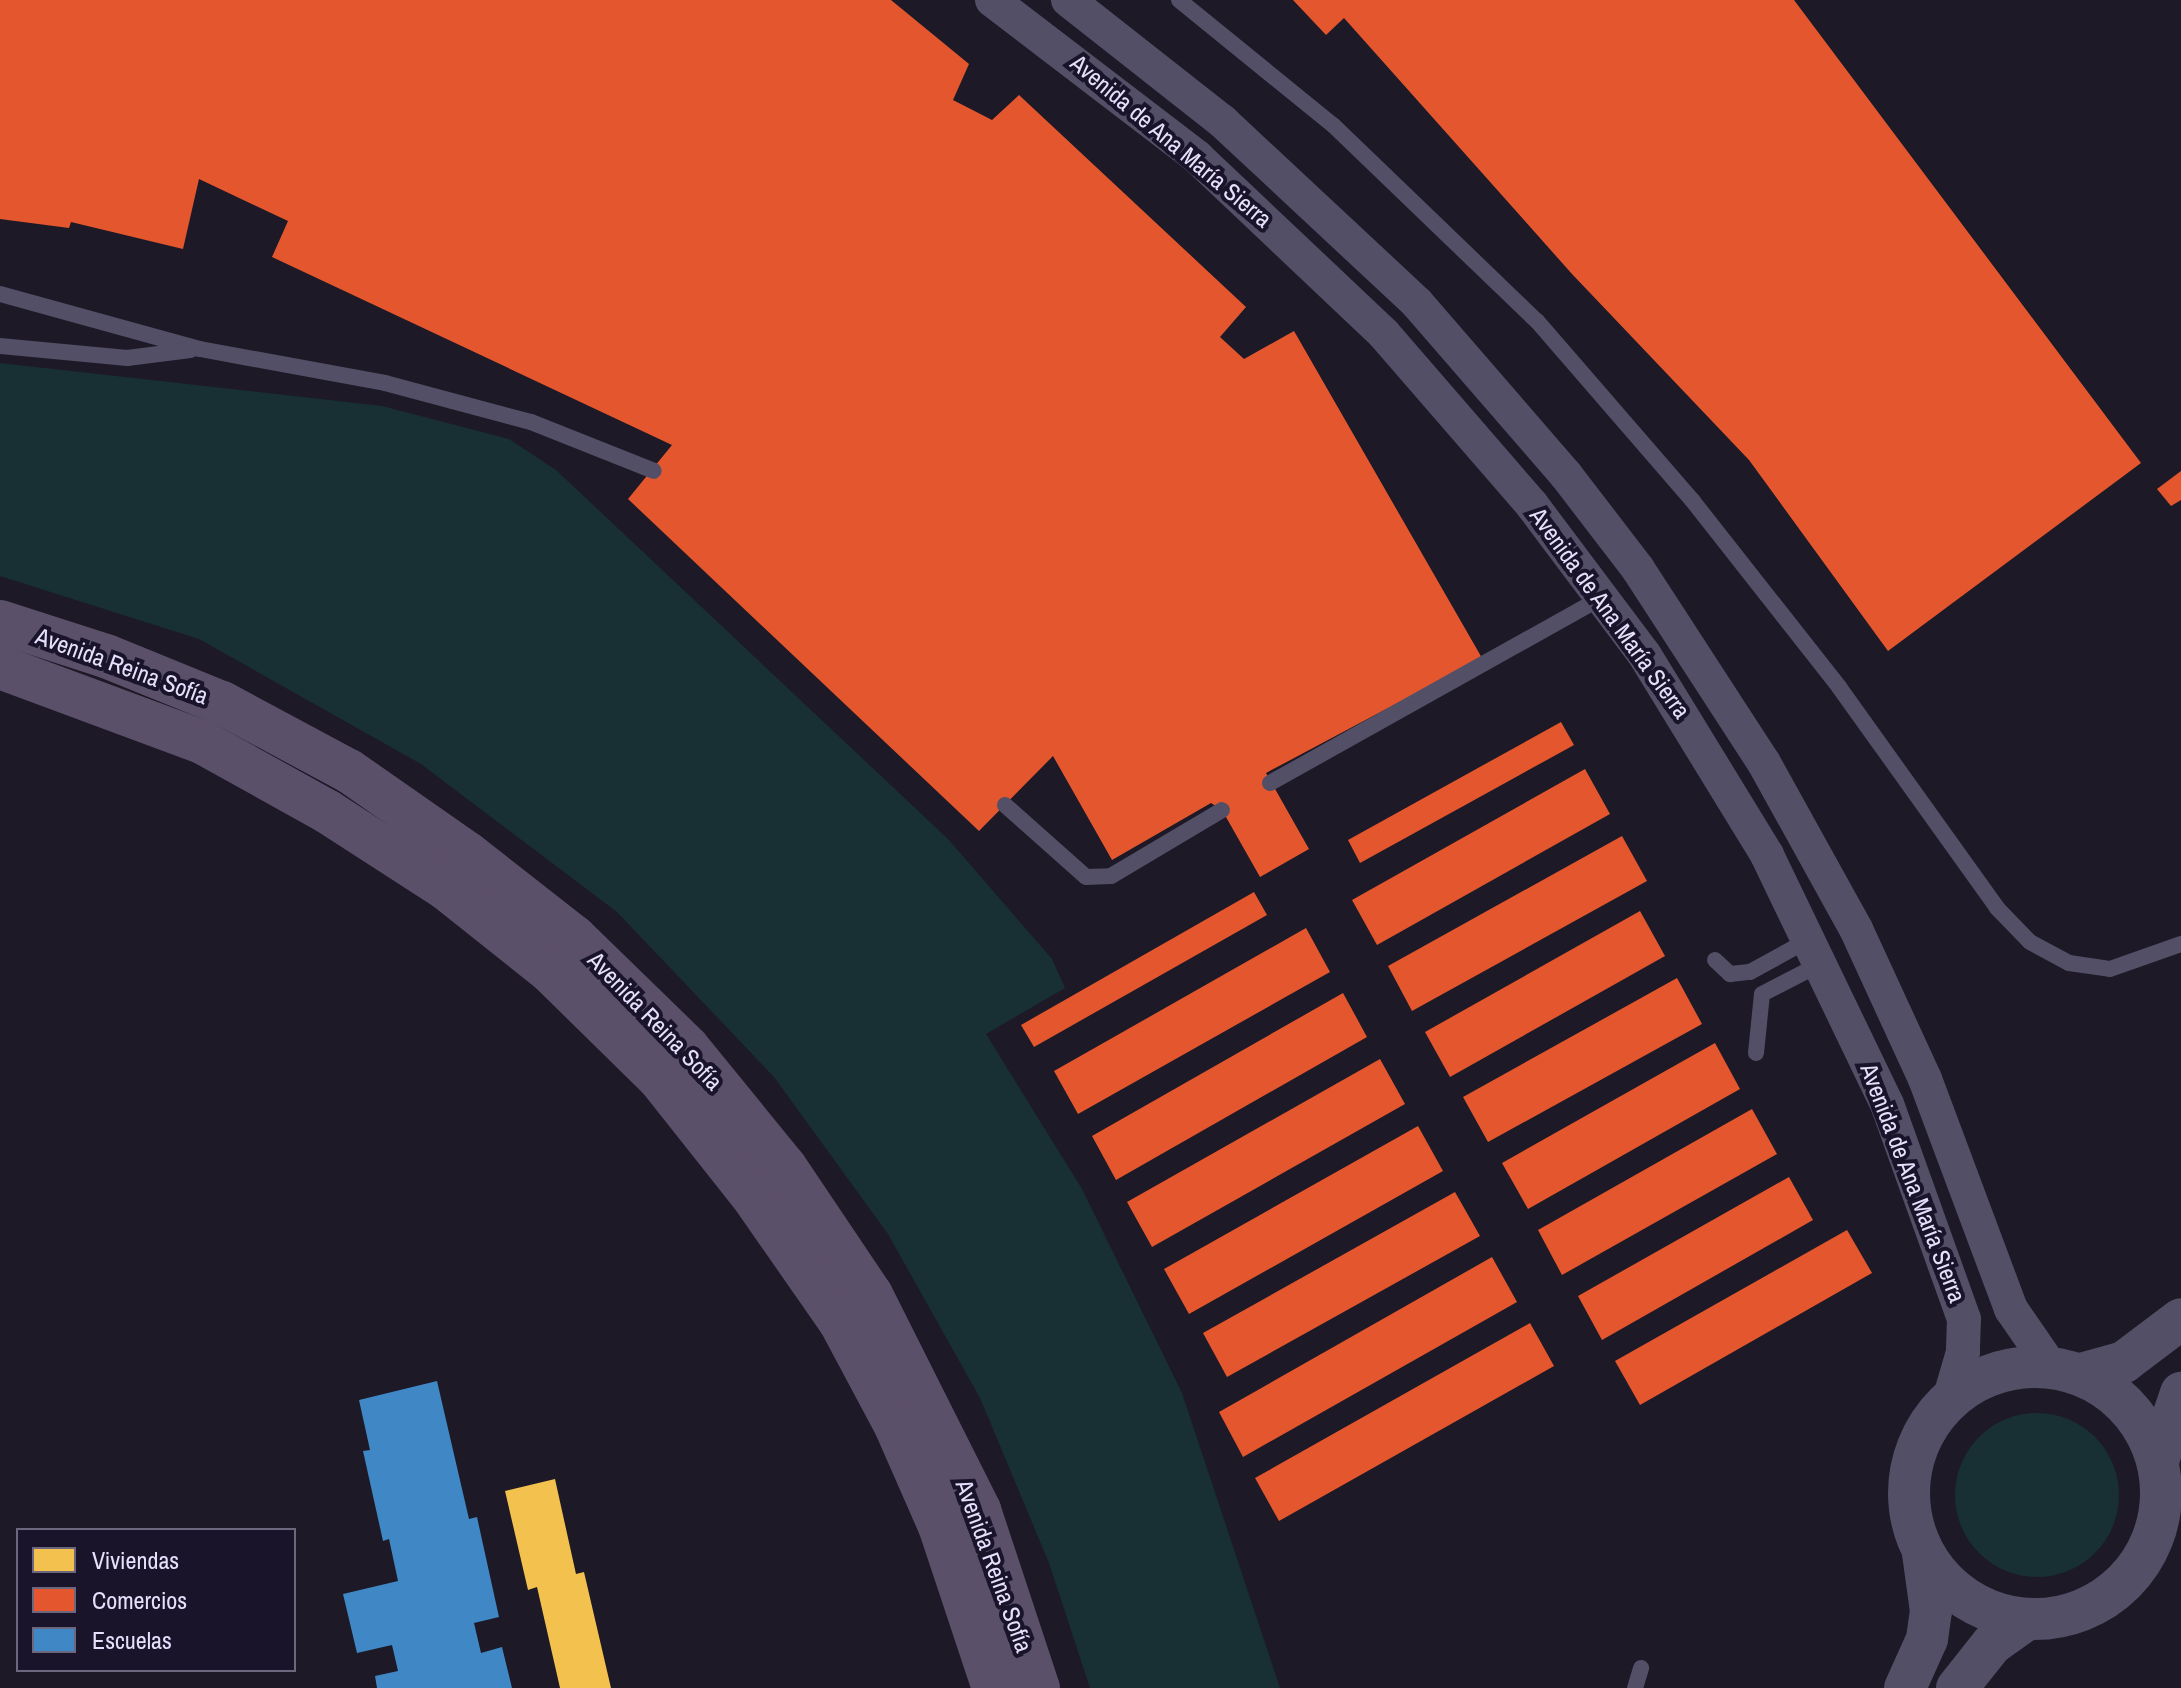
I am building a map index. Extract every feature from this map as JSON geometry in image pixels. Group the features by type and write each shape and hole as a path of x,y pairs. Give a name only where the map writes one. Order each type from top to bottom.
{"main road":[{"name":"Avenida Reina Sofía","path":"0,622 106,656 222,703 349,771 468,854 574,937 687,1047 785,1167 871,1295 979,1510 1038,1688"},
{"name":"Avenida Reina Sofía","path":"0,667 204,743 328,812 447,889 526,952 660,1079 752,1195 840,1321 896,1426 940,1526 994,1688"}],"street":[{"name":"Avenida de Ana María Sierra","path":"992,0 1172,137 1294,246 1450,405 1603,597 1697,734 1817,950 1887,1104 1956,1289 1964,1319 1963,1352 1949,1400"},
{"name":"Avenida de Ana María Sierra","path":"1068,0 1222,121 1417,303 1566,475 1638,569 1764,763 1856,929 1925,1079 2011,1309 2066,1371"},
{"path":"1905,1688 1927,1639 1931,1611 1923,1553 1912,1522 1908,1489 1914,1456 1928,1425 1949,1400 1980,1379 2014,1368 2066,1371 2124,1362 2181,1319"},
{"path":"1923,1553 1942,1579 1966,1600 2026,1620 2060,1617 2093,1606 2121,1586 2142,1560 2157,1528 2161,1495 2158,1461 2129,1408 2066,1371"},
{"path":"2158,1461 2181,1393"},
{"path":"1957,1688 1992,1644 2026,1620"}],"lane":[{"path":"1179,0 1333,125 1537,321 1692,500 1839,687 1997,908 2030,942 2069,963 2110,969 2181,944"},
{"path":"0,294 200,349 443,399 531,422 654,471"},
{"path":"0,346 127,358 200,349"},
{"path":"1270,783 1603,597"},
{"path":"1005,805 1086,877 1111,876 1222,810"},
{"path":"1715,960 1730,974 1750,972 1817,950"},
{"path":"1756,1053 1762,994 1817,950"},
{"path":"1635,1688 1641,1668"}],"green space":[{"path":"0,363 382,406 509,439 556,470 948,839 1052,959 1065,988 986,1034 1082,1189 1182,1393 1280,1688 1090,1688 1049,1563 980,1398 888,1234 774,1077 617,912 421,764 199,639 0,576"},
{"path":"2037,1413 2068,1419 2095,1437 2113,1464 2119,1495 2113,1526 2095,1553 2068,1571 2037,1577 2006,1571 1979,1553 1961,1526 1955,1495 1961,1464 1979,1437 2006,1419"}],"building: Viviendas":[{"path":"555,1479 576,1574 584,1572 611,1688 560,1688 537,1587 528,1590 505,1491"}],"building: Comercios":[{"path":"0,0 891,0 969,64 953,100 992,120 1019,95 1246,307 1220,337 1244,359 1294,331 1482,658 1266,773 1309,849 1260,877 1222,810 1211,803 1112,860 1053,756 979,831 628,499 672,445 272,257 288,221 199,179 183,249 71,222 69,228 0,219"},
{"path":"1293,0 1794,0 2141,463 1888,651 1749,460 1572,274 1344,18 1326,35"},
{"path":"2181,471 2181,500 2171,506 2157,489"},
{"path":"1561,722 1574,745 1360,863 1348,840"},
{"path":"1585,769 1610,814 1377,945 1352,900"},
{"path":"1622,836 1647,881 1412,1011 1388,966"},
{"path":"1254,892 1267,915 1034,1047 1021,1025"},
{"path":"1640,911 1665,956 1450,1077 1425,1032"},
{"path":"1306,928 1330,972 1078,1114 1054,1071"},
{"path":"1677,978 1702,1024 1488,1142 1463,1097"},
{"path":"1343,993 1367,1037 1116,1180 1092,1136"},
{"path":"1715,1043 1740,1089 1528,1209 1502,1163"},
{"path":"1380,1059 1405,1104 1152,1247 1127,1202"},
{"path":"1752,1109 1777,1154 1562,1275 1538,1230"},
{"path":"1418,1126 1443,1171 1189,1314 1164,1269"},
{"path":"1789,1177 1813,1220 1602,1340 1578,1296"},
{"path":"1455,1192 1480,1236 1227,1377 1203,1333"},
{"path":"1847,1230 1872,1273 1640,1405 1615,1361"},
{"path":"1492,1257 1517,1302 1243,1457 1219,1412"},
{"path":"1530,1323 1554,1366 1279,1521 1255,1478"}],"building: Escuelas":[{"path":"437,1381 469,1519 477,1517 499,1617 474,1623 481,1653 502,1647 512,1688 377,1688 375,1676 398,1671 392,1645 357,1653 343,1594 398,1581 389,1539 383,1541 363,1451 370,1450 359,1400"}]}
